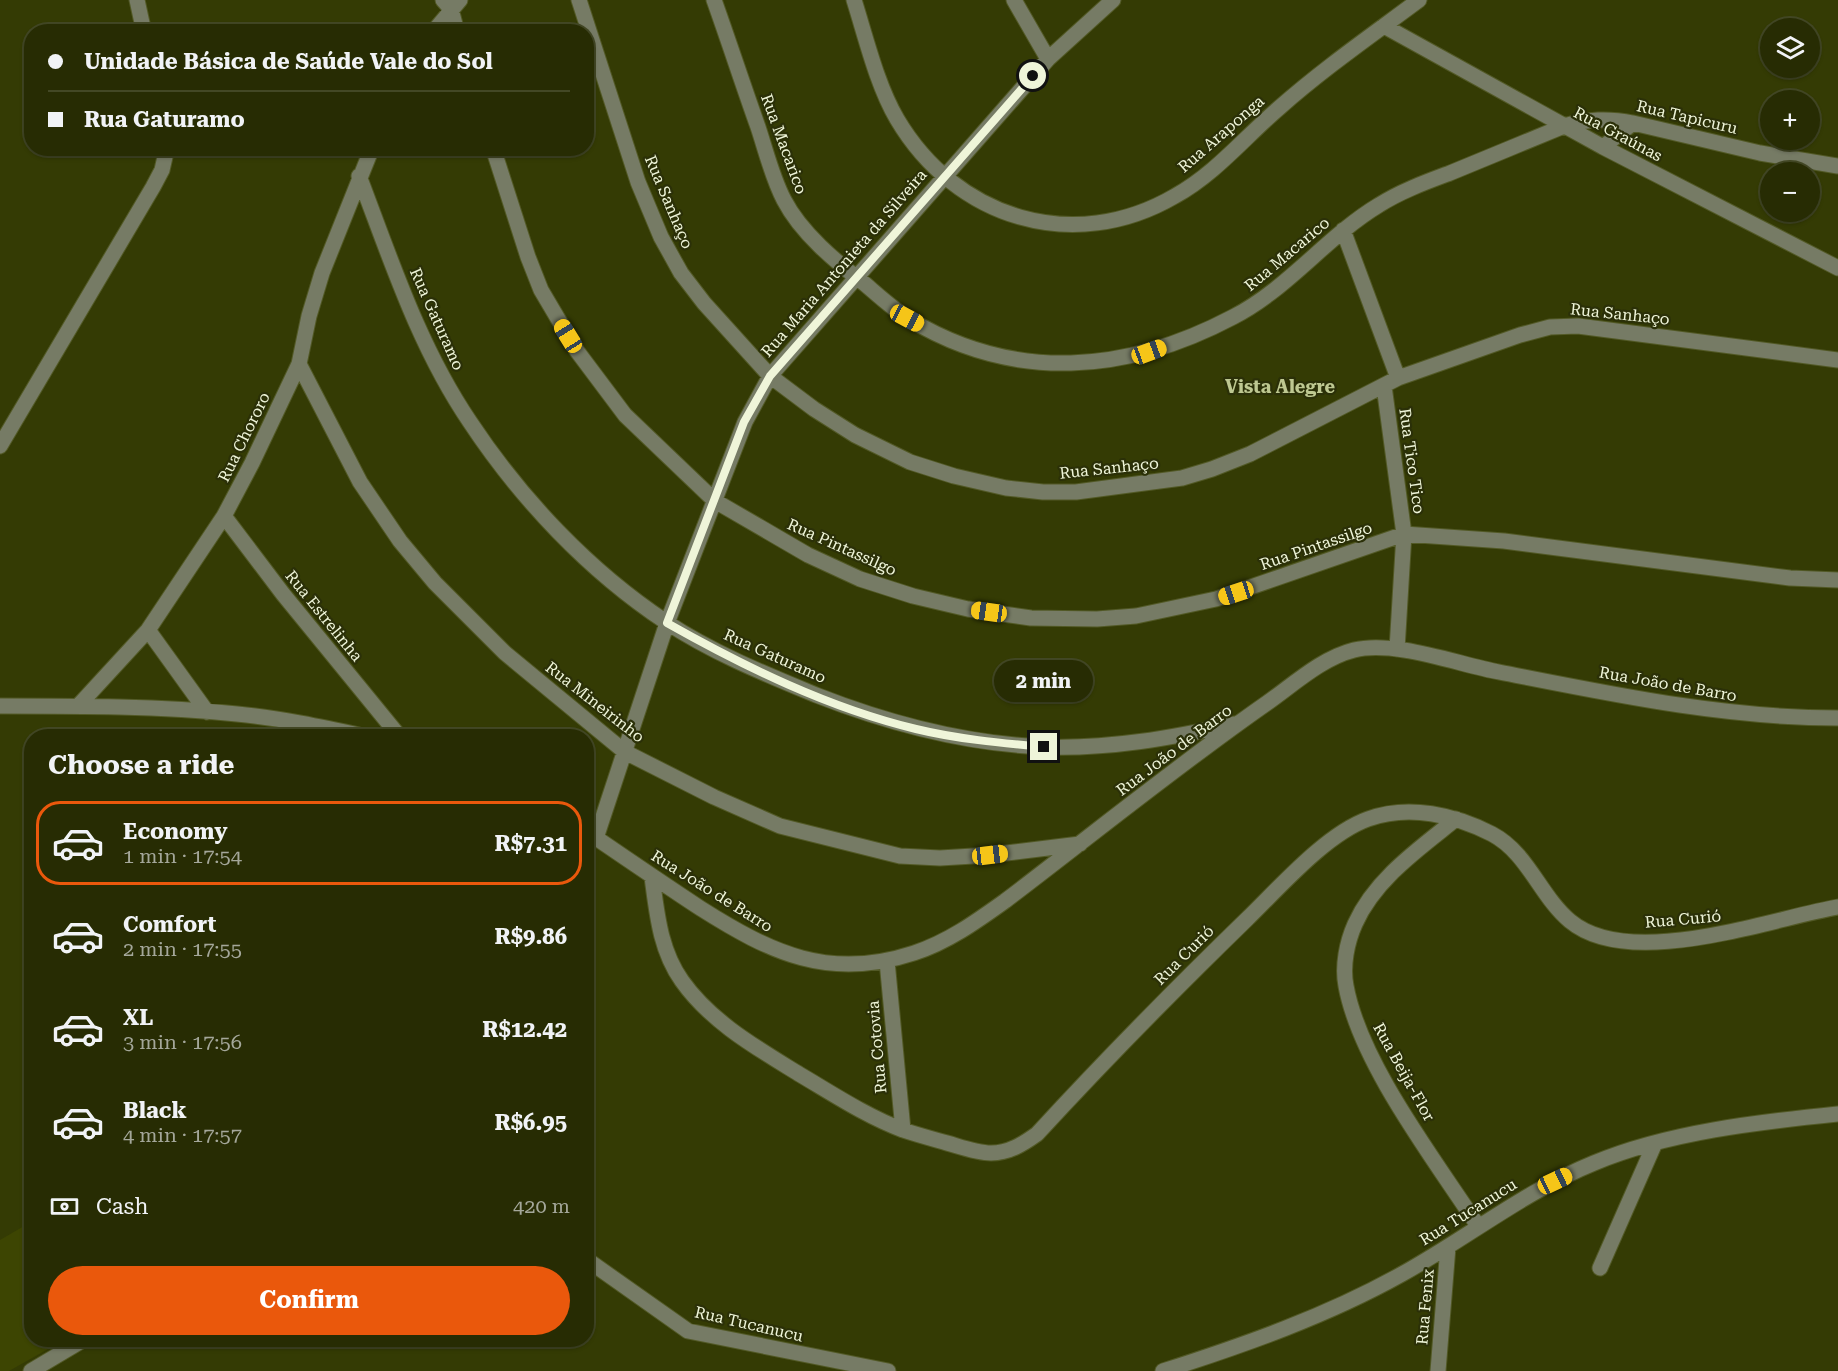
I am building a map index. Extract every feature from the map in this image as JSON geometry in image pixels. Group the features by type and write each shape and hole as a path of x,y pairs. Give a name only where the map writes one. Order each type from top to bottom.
{"street":[{"path":"137,0 142,24"},
{"name":"Rua Sanhaço","path":"579,0 587,24"},
{"name":"Rua Macarico","path":"714,0 784,200 795,218 855,277 907,318 963,344 1022,360 1081,364 1149,352 1206,331 1234,317 1278,288 1343,230 1397,195 1564,126"},
{"name":"Rua Araponga","path":"854,0 885,93 897,119 943,177 973,196 1033,221 1070,226 1107,223 1142,213 1177,196 1210,172 1319,73 1419,0"},
{"path":"1014,0 1048,59"},
{"name":"Rua Maria Antonieta da Silveira","path":"594,827 626,752 667,623 716,501 744,422 770,376 1048,59 1113,0"},
{"path":"438,24 451,3"},
{"path":"451,3 455,24"},
{"name":"Rua Graúnas","path":"1384,26 1603,147 1838,268"},
{"name":"Rua Sanhaço","path":"594,46 638,182 661,237 681,273 704,303 770,376 814,409 847,430 910,462 954,476 1006,488 1043,492 1076,492 1182,478 1250,454 1391,382 1520,335 1550,327 1578,326 1838,360"},
{"name":"Rua Tapicuru","path":"1564,126 1597,119 1633,123 1749,150 1838,166"},
{"path":"1603,147 1633,123"},
{"path":"0,446 153,187 162,170 165,156"},
{"name":"Rua Chororo","path":"79,705 148,630 224,516 252,463 299,364 309,316 322,273 368,156"},
{"name":"Rua Pintassilgo","path":"496,156 541,290 577,351 625,415 716,501 808,555 860,579 924,599 968,609 1031,618 1107,619 1178,609 1245,590 1404,534 1504,541 1790,578 1838,580"},
{"name":"Rua Gaturamo","path":"359,176 426,346 469,421 522,489 584,557 613,583 667,623 741,664 778,680 894,723 945,735 1014,744 1075,747 1157,739 1239,722"},
{"name":"Rua Tico Tico","path":"1343,230 1391,382 1404,534 1397,649"},
{"name":"Rua Mineirinho","path":"299,364 360,482 400,541 435,583 505,653 626,752 714,797 780,826 900,856 940,858 990,855 1080,844"},
{"name":"Rua Estrelinha","path":"224,516 283,594 393,729"},
{"path":"148,630 207,712"},
{"name":"Rua João de Barro","path":"594,836 652,877 732,928 779,952 821,963 848,964 887,961 916,952 966,928 1239,722 1332,658 1366,648 1397,649 1471,667 1715,711 1767,717 1838,718"},
{"path":"0,706 79,705 207,712 294,722 328,729"},
{"name":"Rua Curió","path":"652,877 658,924 664,945 681,981 694,997 724,1024 770,1056 835,1096 903,1130 990,1153 1004,1152 1019,1146 1037,1134 1153,1011 1277,889 1334,837 1368,819 1393,813 1420,812 1456,819 1509,844 1557,908 1571,922 1597,938 1631,942 1708,937 1838,907"},
{"name":"Rua Beija-Flor","path":"1456,819 1399,865 1361,913 1355,923 1346,952 1346,985 1355,1020 1379,1070 1478,1226"},
{"name":"Rua Cotovia","path":"887,961 903,1130"},
{"name":"Rua Tucanucu","path":"1163,1371 1248,1342 1326,1311 1394,1279 1555,1181 1596,1162 1655,1143 1752,1125 1838,1114"},
{"path":"1600,1268 1655,1143"},
{"name":"Rua Fenix","path":"1438,1371 1448,1246"},
{"name":"Rua Tucanucu","path":"594,1265 688,1331 888,1371"},
{"path":"31,1371 71,1347"}],"shaded area":[{"path":"24,1226 24,1347 52,1347 9,1371 0,1371 0,1240"}],"district":[{"name":"Vista Alegre","path":"1280,386"}],"route":[{"path":"1033,76 770,376 744,422 716,501 667,623 741,664 894,723 945,735 1044,747"}]}
